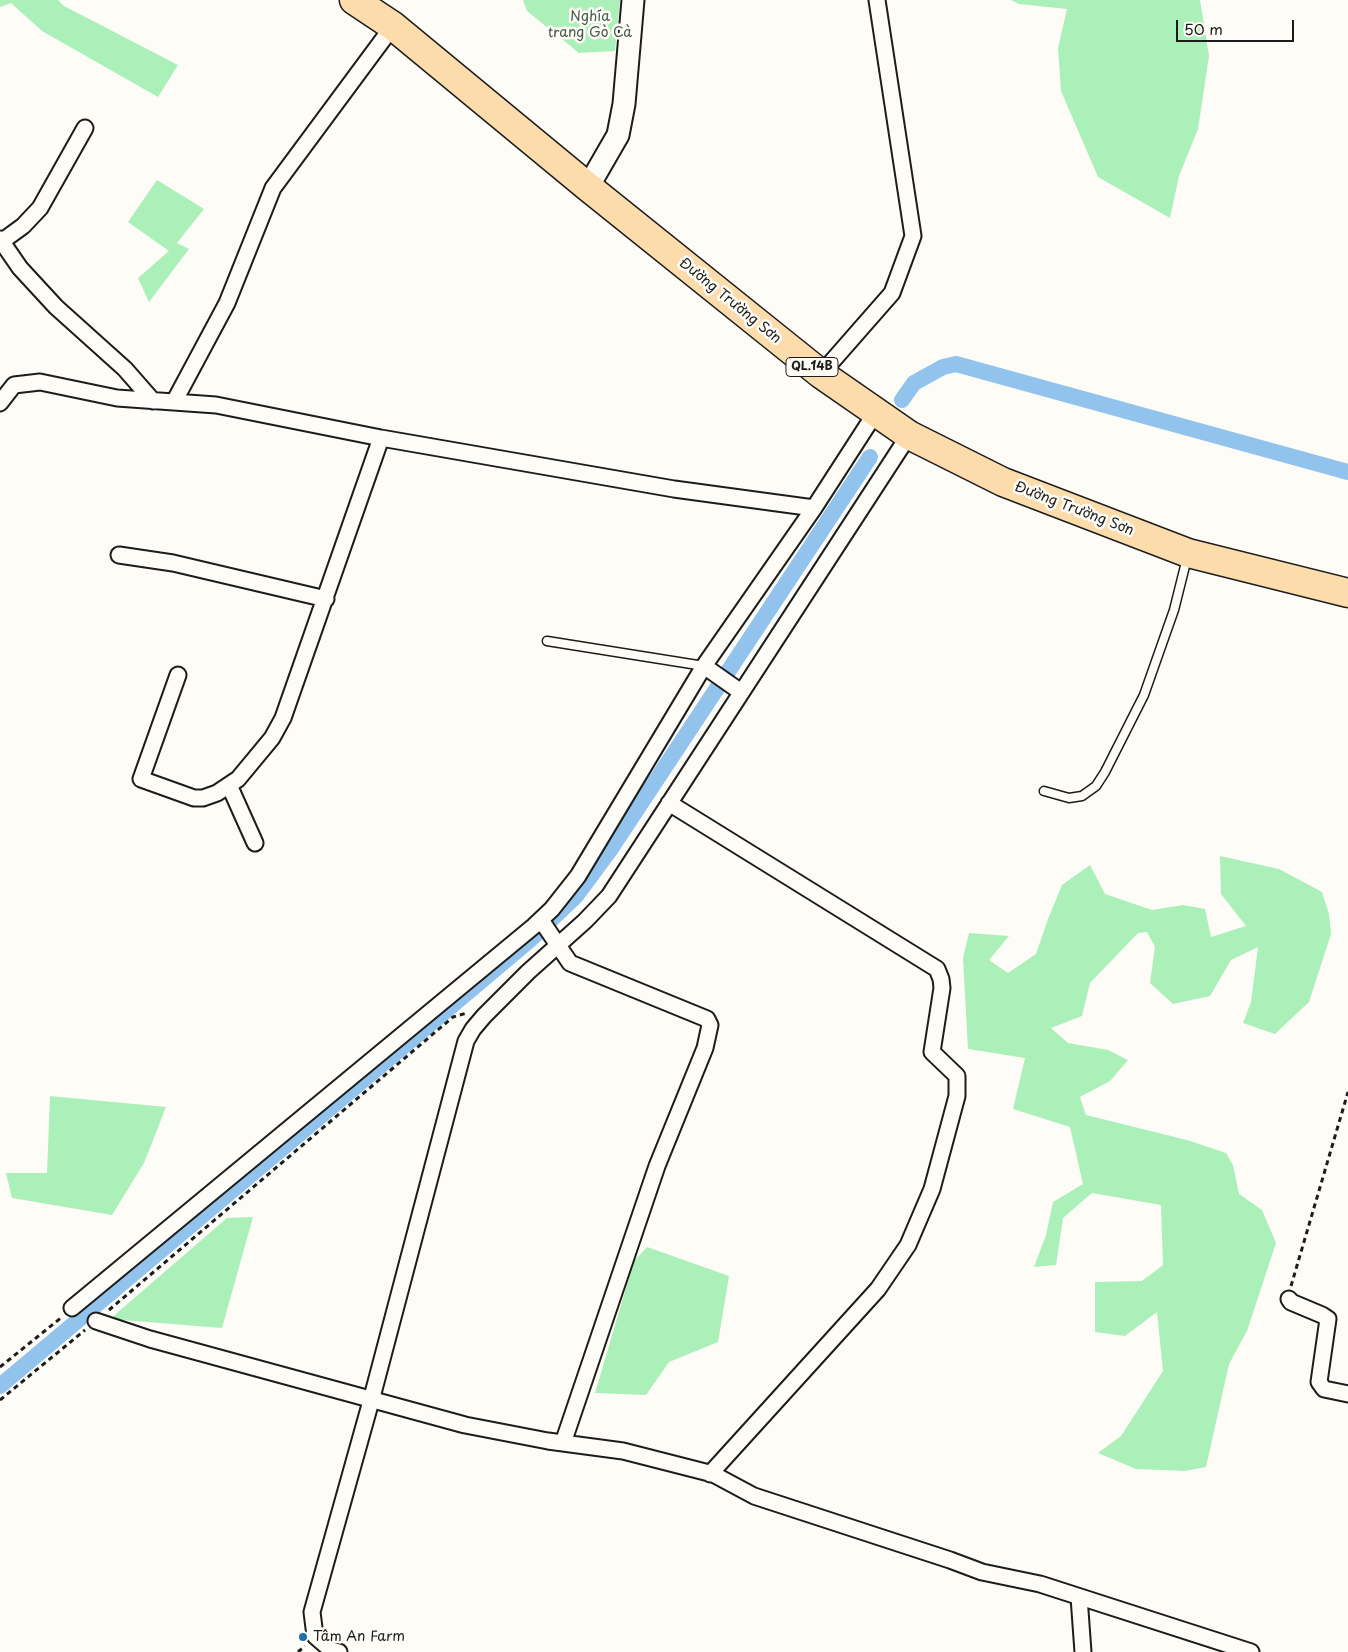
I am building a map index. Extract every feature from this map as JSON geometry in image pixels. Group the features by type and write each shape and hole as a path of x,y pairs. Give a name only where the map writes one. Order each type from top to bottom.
{"highway":[{"name":"Đường Trường Sơn","path":"354,0 393,26 588,187 821,374 908,436 1003,482 1188,553 1348,593"}],"street":[{"path":"588,187 618,135 624,104 633,0"},
{"path":"821,374 892,293 913,236 878,0"},
{"path":"174,402 227,303 273,188 393,26"},
{"path":"86,128 40,208 23,226 1,240 20,268 56,308 125,369 153,400"},
{"path":"0,403 14,385 40,382 117,398 216,405 381,438 674,489 814,508"},
{"path":"72,1308 552,909 578,876 704,666 814,508 876,412"},
{"path":"339,1652 331,1650 315,1636 312,1612 371,1401 466,1041 472,1029 496,1004 609,896 908,436"},
{"path":"178,676 140,779 194,798 203,798 217,793 238,779 272,738 283,718 381,438"},
{"path":"119,555 173,563 326,599"},
{"path":"704,666 741,692"},
{"path":"229,785 255,843"},
{"path":"669,803 937,969 942,988 932,1052 956,1076 958,1082 957,1096 932,1189 908,1245 878,1289 710,1474"},
{"path":"541,920 570,963 707,1019 710,1025 705,1048 658,1166 562,1443"},
{"path":"1289,1299 1291,1302 1328,1319 1319,1382 1324,1389 1348,1394"},
{"path":"96,1321 150,1339 371,1401 465,1425 562,1443 623,1451 710,1474 754,1496 982,1572 1040,1584 1251,1652"},
{"path":"1079,1597 1083,1652"}],"lane":[{"path":"1044,791 1069,798 1082,796 1096,786 1105,772 1144,695 1171,619 1188,553"},
{"path":"547,641 704,666"}],"path":[{"path":"0,1400 96,1321 453,1017 496,1004"},
{"path":"1289,1299 1348,1092"},
{"path":"0,1367 72,1308"}],"green space":[{"path":"0,0 58,0 64,6 178,65 158,97 42,31 11,3 0,7"},
{"name":"Nghĩa trang Gò Cà","path":"523,0 620,0 615,51 579,53 527,11"},
{"path":"1011,0 1200,0 1209,56 1198,129 1179,176 1170,218 1098,177 1061,91 1058,48 1067,9 1019,4"},
{"path":"157,180 204,209 177,243 189,249 149,302 138,278 169,251 128,222"},
{"path":"1220,856 1279,869 1322,892 1329,914 1331,934 1309,1002 1275,1034 1243,1023 1251,1002 1258,947 1231,960 1210,996 1173,1004 1150,983 1155,947 1147,932 1138,933 1090,983 1082,1016 1051,1028 1068,1043 1108,1050 1128,1060 1110,1081 1080,1097 1086,1115 1187,1140 1226,1153 1233,1165 1239,1194 1262,1210 1276,1243 1247,1331 1229,1364 1206,1467 1185,1471 1136,1469 1098,1453 1121,1436 1163,1371 1157,1312 1125,1336 1095,1332 1095,1282 1142,1281 1163,1265 1161,1205 1092,1193 1063,1218 1056,1265 1034,1267 1046,1235 1053,1202 1083,1184 1070,1127 1013,1109 1025,1058 968,1049 963,958 969,933 1009,936 989,960 1008,973 1036,954 1062,885 1090,865 1105,894 1152,910 1183,905 1205,909 1211,937 1246,926 1221,894"},
{"path":"50,1096 166,1107 144,1163 112,1215 12,1198 6,1173 47,1173"},
{"path":"253,1217 222,1328 110,1319 227,1218"},
{"path":"647,1247 729,1276 718,1342 669,1362 646,1395 595,1393 634,1261"}],"waterway":[{"path":"902,400 914,383 943,367 956,364 1348,472"},
{"path":"0,1386 530,940 576,896 610,850 870,457"}],"place":[{"name":"Tâm An Farm","path":"303,1637"}]}
